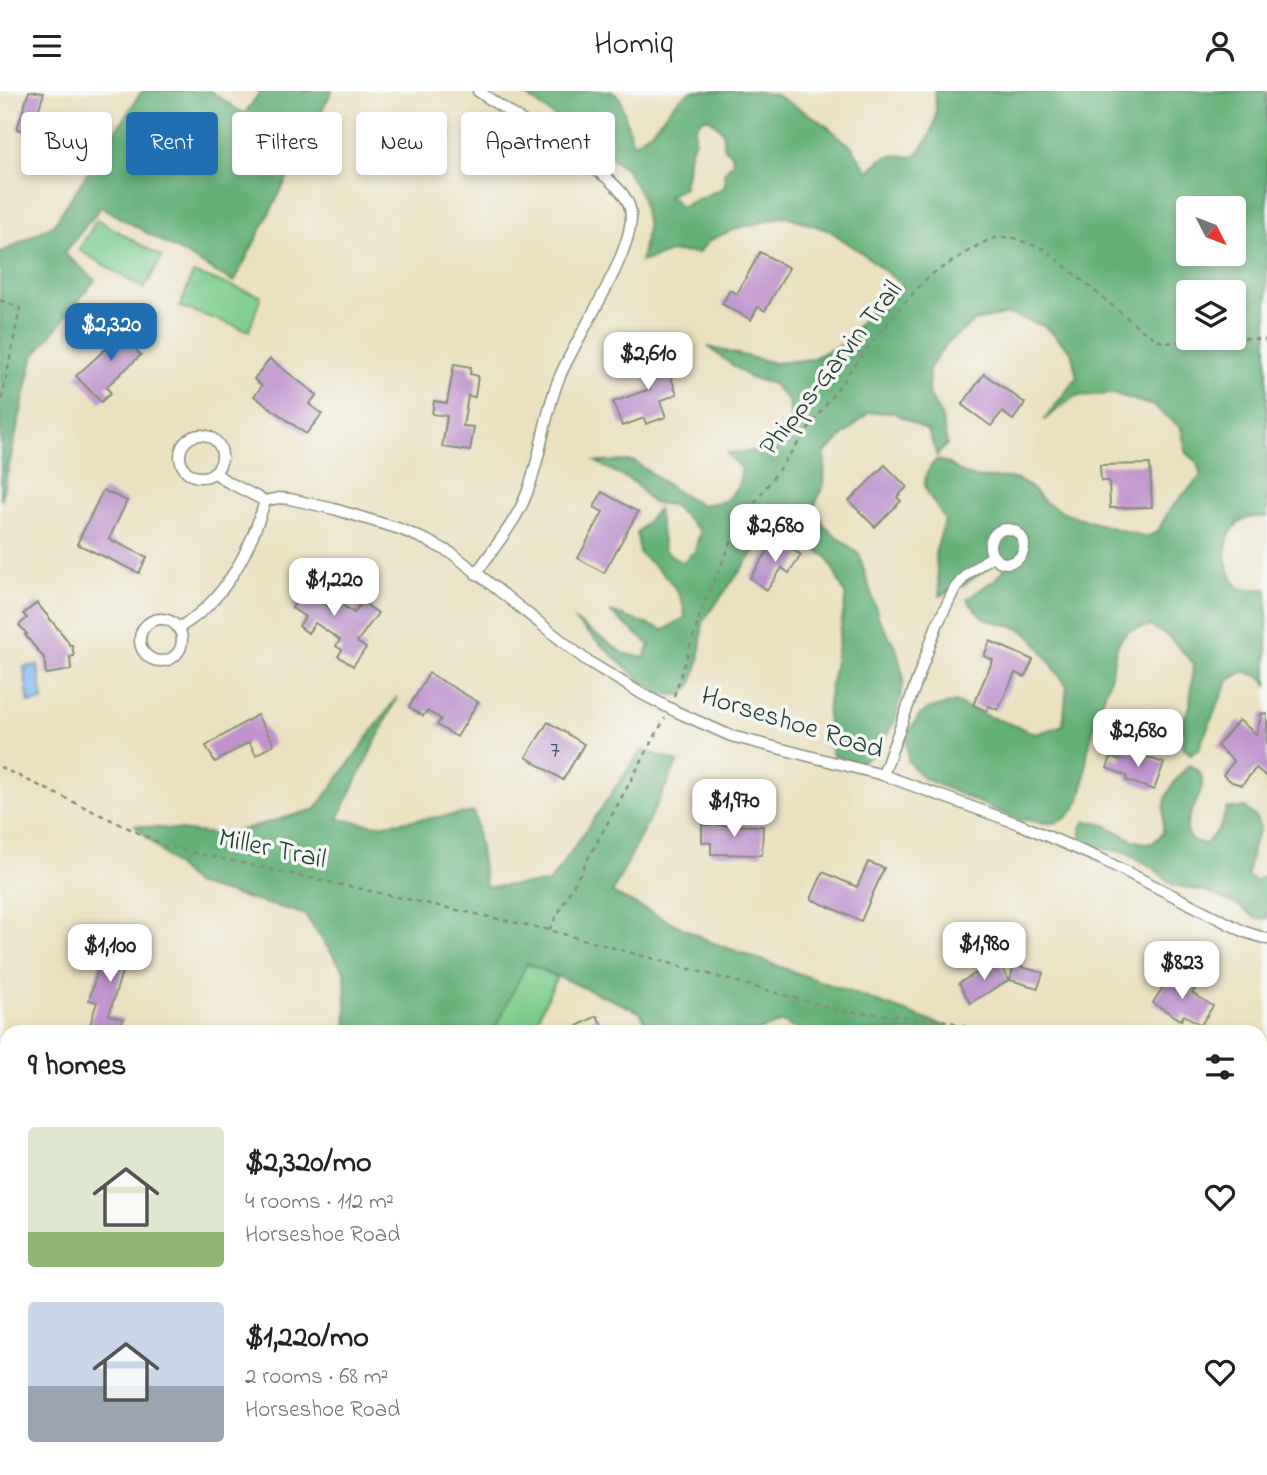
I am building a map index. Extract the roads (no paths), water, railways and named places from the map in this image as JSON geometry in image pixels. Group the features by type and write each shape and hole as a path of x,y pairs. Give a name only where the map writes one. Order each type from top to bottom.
{"street":[{"path":"476,574 518,513 527,494 560,377 627,241 631,216 622,192 606,177 478,91"},
{"name":"Horseshoe Road","path":"199,434 212,437 217,442 222,454 214,472 201,477 193,476 183,466 180,452 187,440 199,434"},
{"name":"Horseshoe Road","path":"214,472 265,501 290,499 400,529 453,554 586,660 670,709 731,736 883,775 1019,824 1103,860 1245,932 1267,939"},
{"path":"178,628 202,613 229,580 251,543 265,501"},
{"path":"883,775 937,625 955,588 967,574 992,556"}],"water":[{"path":"38,665 43,701 29,703 24,667"}]}
